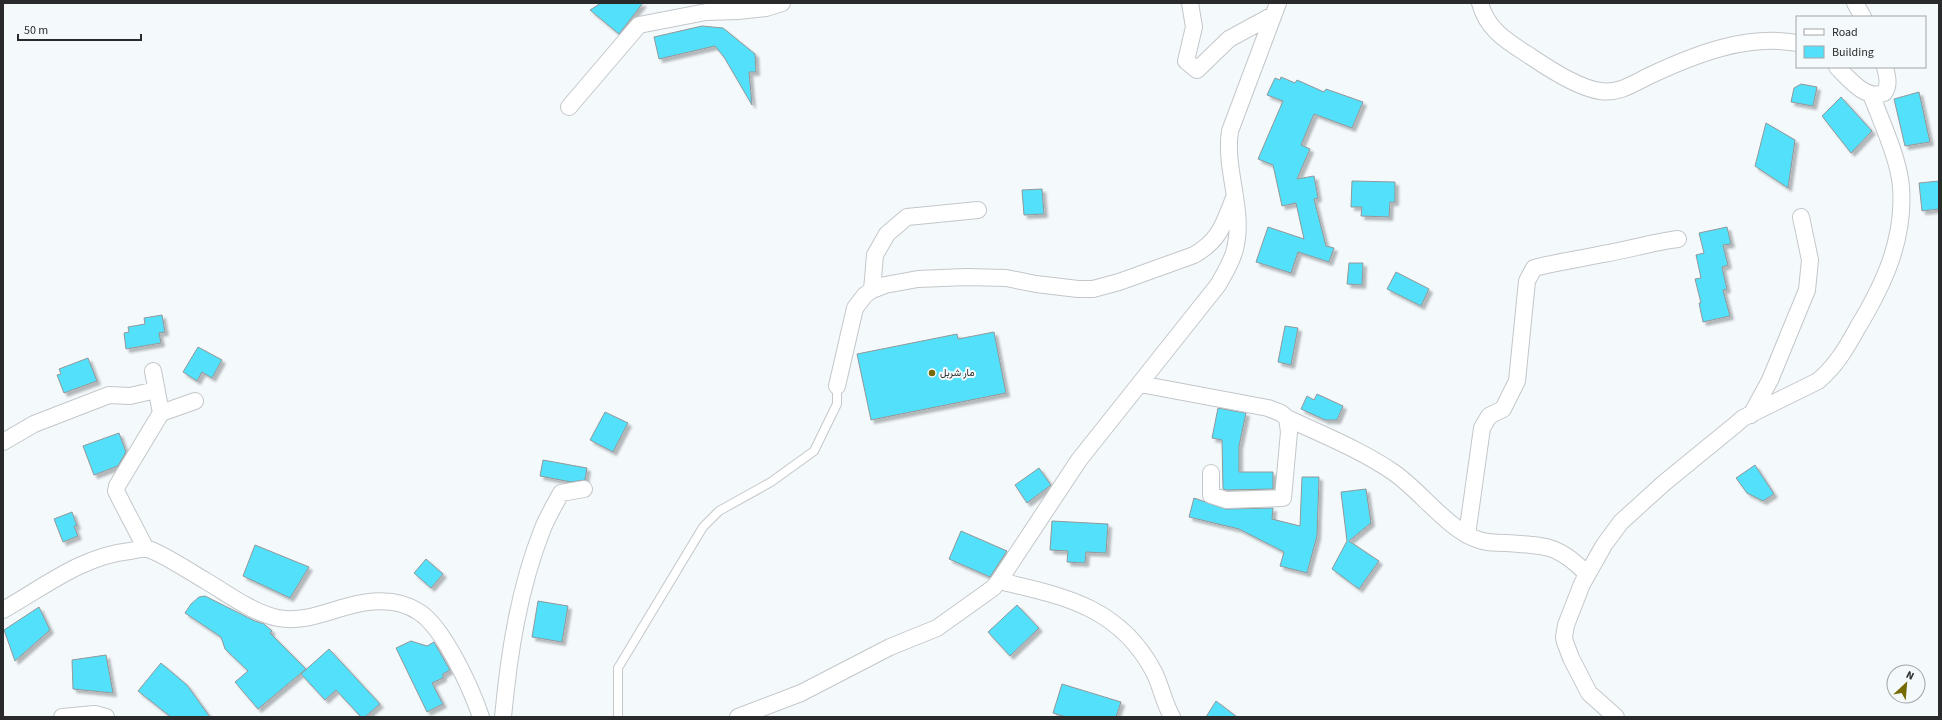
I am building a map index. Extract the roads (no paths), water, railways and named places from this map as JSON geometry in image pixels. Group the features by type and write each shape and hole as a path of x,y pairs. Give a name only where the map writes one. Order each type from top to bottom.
{"street":[{"path":"569,107 639,25 706,12 766,8 782,3"},
{"path":"1190,3 1194,27 1186,61 1197,70 1229,39 1275,9"},
{"path":"1480,3 1486,20 1500,37 1546,67 1579,84 1599,91 1616,92 1622,90 1651,75 1711,51 1756,42 1796,43"},
{"path":"1855,3 1862,16"},
{"path":"738,717 801,693 890,647 937,628 993,588 999,581 1079,460 1218,285 1229,265 1235,249 1237,232 1229,166 1228,143 1230,131 1275,9"},
{"path":"1838,68 1857,86 1871,94 1881,94 1886,90 1888,83 1885,68"},
{"path":"1616,717 1604,708 1589,693 1571,658 1564,637 1566,626 1587,574 1604,545 1622,522 1664,483 1734,425 1818,381 1827,374 1846,348 1878,293 1893,256 1900,217 1901,185 1896,163 1871,94"},
{"path":"837,386 855,308 865,294 872,290 885,285 918,279 966,277 1006,278 1036,284 1078,289 1106,286 1194,255 1205,248 1219,233 1234,198"},
{"path":"872,290 876,255 887,234 907,217 978,210"},
{"path":"1752,415 1770,380 1807,290 1810,260 1800,217"},
{"path":"1466,535 1482,428 1489,416 1503,409 1517,381 1527,281 1534,268 1564,260 1604,254 1656,242 1678,239"},
{"path":"153,371 161,413"},
{"path":"1140,384 1268,408 1281,413 1287,418 1339,443 1393,472 1466,535 1483,542 1537,545 1553,549 1572,559 1587,574"},
{"path":"3,442 34,424 109,395 130,396 156,390"},
{"path":"146,549 120,500 116,491 117,486 161,413 195,401"},
{"path":"1211,473 1211,495 1226,500 1246,501 1283,498 1289,432 1287,418"},
{"path":"503,717 514,634 524,587 543,528 561,493 584,489"},
{"path":"3,610 94,558 123,551 146,549 172,562 241,602 277,618 303,619 349,606 380,601 395,602 419,612 431,622 447,646 472,695 481,717"},
{"path":"999,581 1071,600 1100,613 1120,628 1140,649 1154,672 1172,717"},
{"path":"62,717 95,714 106,717"}],"lane":[{"path":"618,717 618,668 703,527 719,511 771,482 814,451 837,404 837,386"}],"place":[{"name":"مار شربل","path":"932,373"}]}
